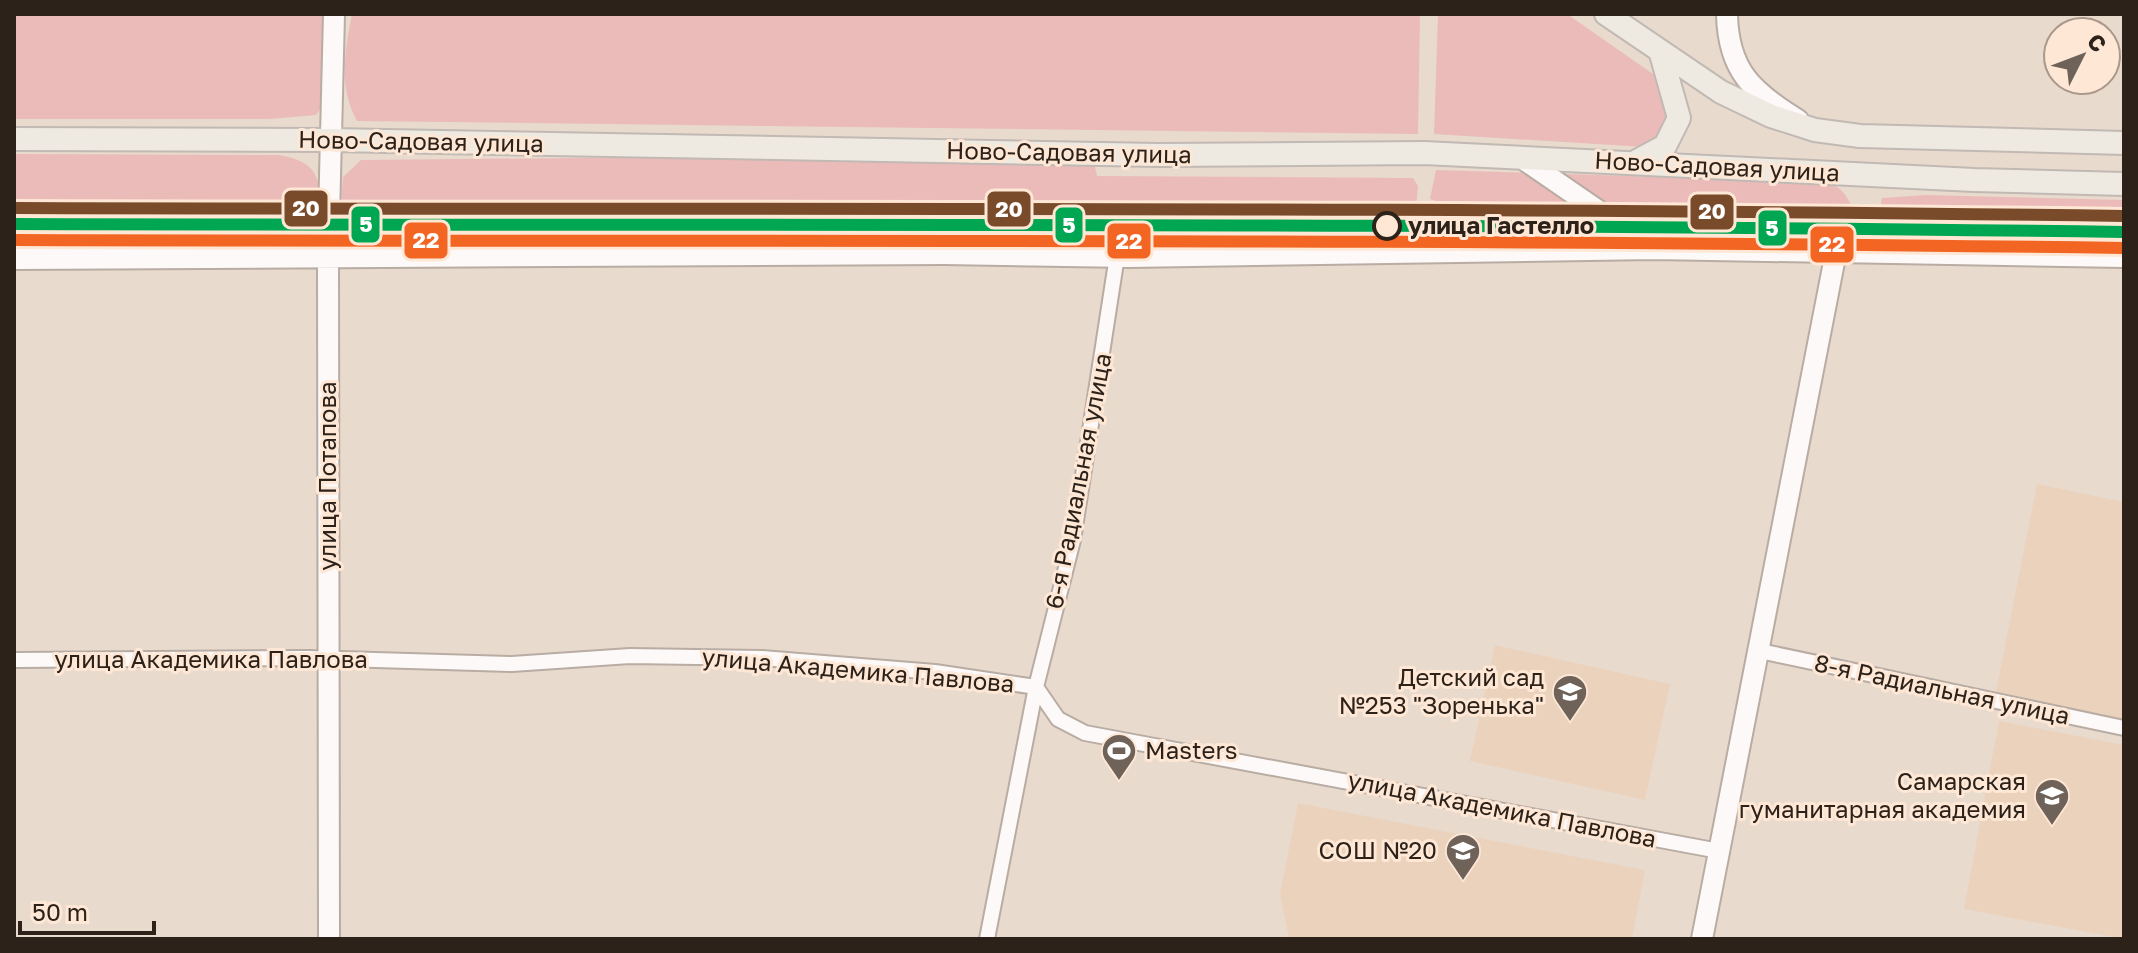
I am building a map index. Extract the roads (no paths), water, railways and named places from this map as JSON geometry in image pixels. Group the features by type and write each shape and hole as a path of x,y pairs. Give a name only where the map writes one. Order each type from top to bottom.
{"main road":[{"name":"Ново-Садовая улица","path":"1606,14 1721,92 1771,116 1815,130 1860,136 2124,143"},
{"path":"1636,162 1665,146 1679,118 1661,54"},
{"name":"Ново-Садовая улица","path":"14,139 331,140 1158,155 1424,153 1526,161 1636,162 1974,180 2124,184"}],"street":[{"name":"улица Потапова","path":"329,939 328,258 334,14"},
{"path":"1727,14 1732,57 1742,74 1768,100 1815,130"},
{"path":"1526,161 1654,249"},
{"path":"14,259 1117,256 1654,249 2124,257"},
{"path":"1702,939 1836,252"},
{"name":"6-я Радиальная улица","path":"987,939 1036,687 1073,540 1117,256"},
{"name":"8-я Радиальная улица","path":"1760,651 2124,728"},
{"name":"улица Академика Павлова","path":"14,660 329,659 512,664 630,656 762,658 935,672 1036,687 1058,719 1085,733 1719,851"}],"place":[{"name":"улица Гастелло","path":"1387,226"},
{"name":"Детский сад №253 \"Зоренька\"","path":"1570,723"},
{"name":"Masters","path":"1119,782"},
{"name":"Самарская гуманитарная академия","path":"2052,827"},
{"name":"СОШ №20","path":"1463,882"}]}
